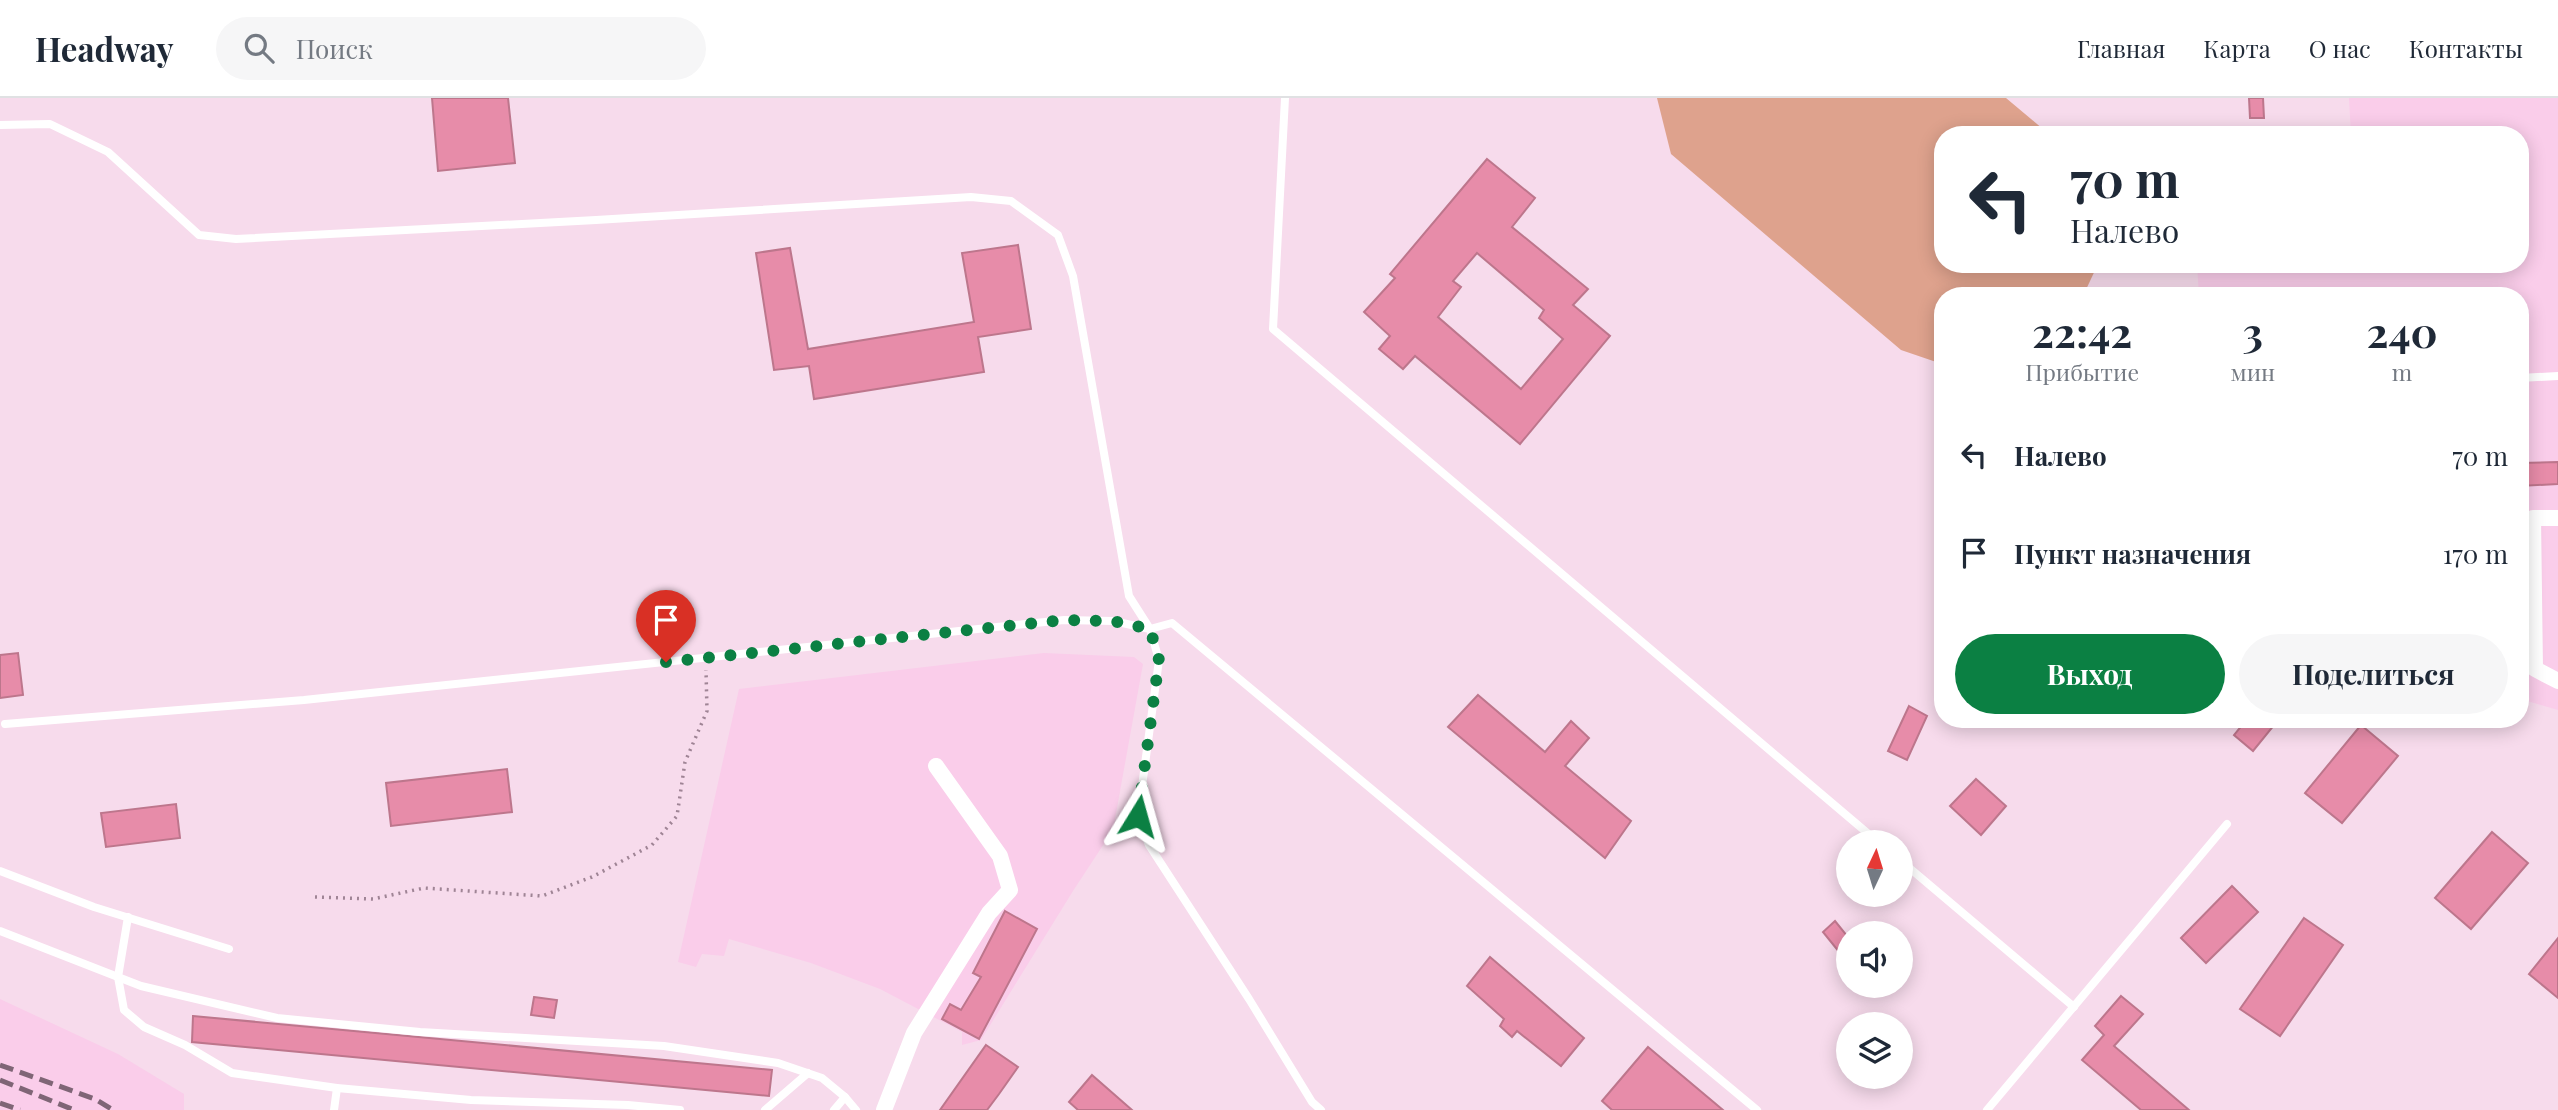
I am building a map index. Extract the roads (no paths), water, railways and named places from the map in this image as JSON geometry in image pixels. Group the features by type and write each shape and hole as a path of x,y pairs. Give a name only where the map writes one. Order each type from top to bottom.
{"street":[{"path":"2529,637 2533,519 2558,518"},
{"path":"2529,666 2558,681"},
{"path":"884,1110 914,1033 989,913 1010,890 1000,856 936,766"}],"lane":[{"path":"1285,98 1273,329 1864,830"},
{"path":"0,125 50,124 61,129 108,152 199,235 236,239 971,197 1011,201 1058,235 1073,276 1129,596 1150,629 1159,660 1138,816 1149,845 1312,1102 1321,1110"},
{"path":"2529,378 2558,376"},
{"path":"5,724 304,700 1064,620 1113,621 1150,629 1172,623 1756,1110"},
{"path":"1987,1110 2227,824"},
{"path":"1913,871 2074,1007"},
{"path":"0,872 229,949"},
{"path":"128,917 118,977 124,1010 144,1027 185,1045 232,1073 337,1088 471,1100 628,1105 680,1110"},
{"path":"0,932 141,986 277,1018 420,1032 664,1046 778,1063 822,1078 856,1110"},
{"path":"765,1110 808,1073"},
{"path":"334,1110 337,1088"},
{"path":"834,1110 845,1097"}],"railway":[{"path":"0,1065 95,1099 113,1110"},
{"path":"0,1080 74,1110"},
{"path":"0,1103 20,1110"}]}
